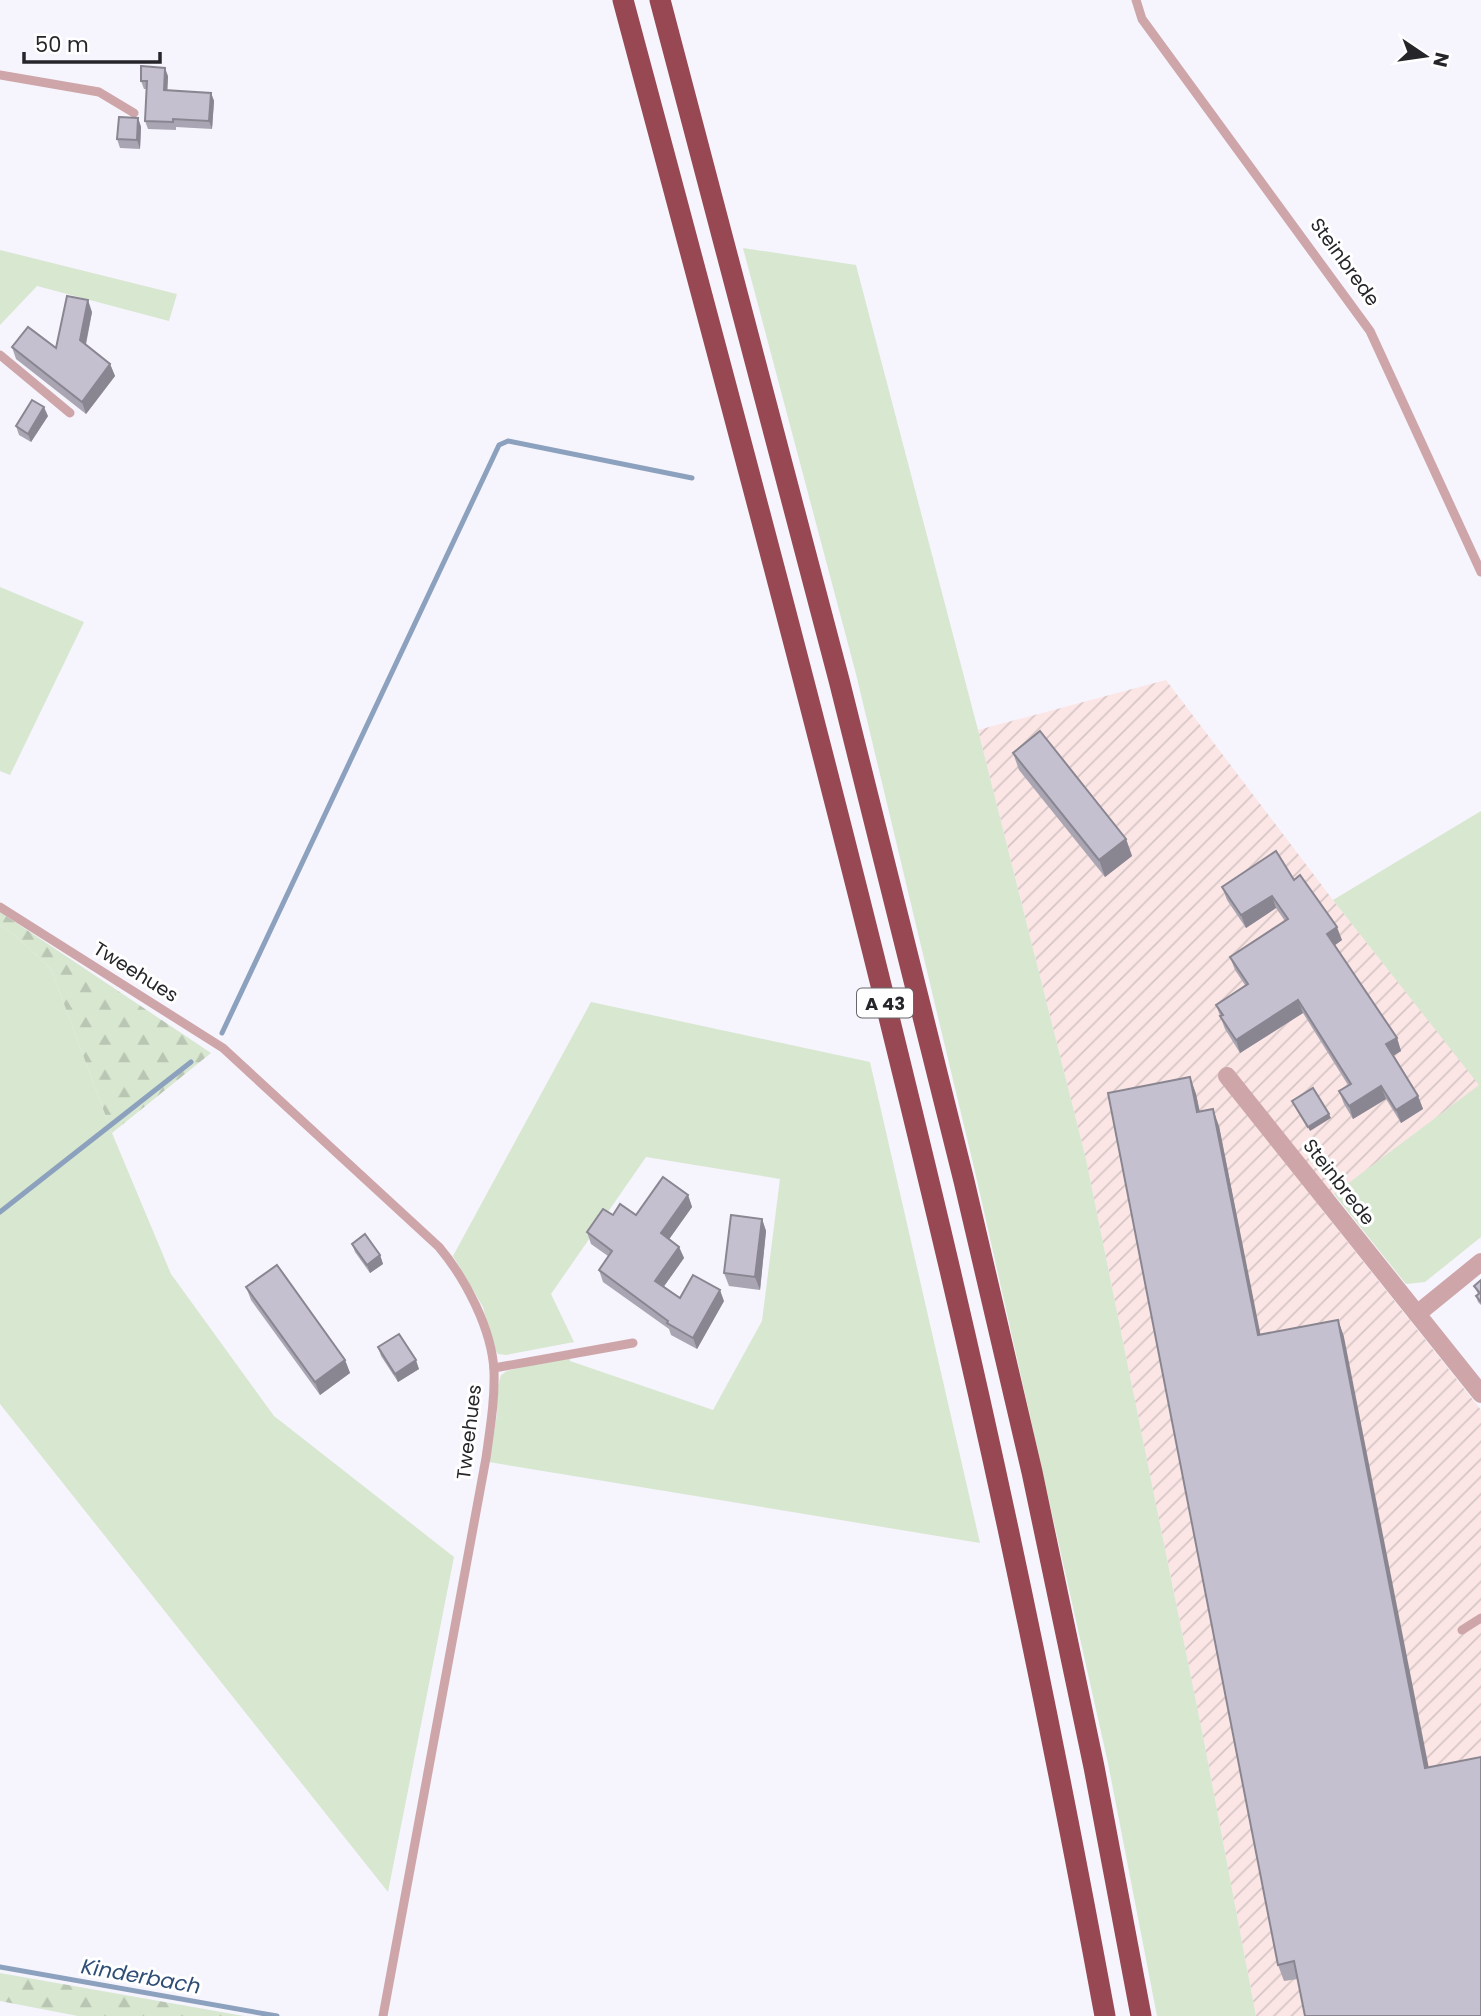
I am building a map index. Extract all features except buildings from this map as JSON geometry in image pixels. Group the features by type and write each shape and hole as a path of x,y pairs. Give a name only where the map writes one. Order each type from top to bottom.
{"highway":[{"name":"A 43","path":"623,0 807,691 932,1190 1058,1762 1105,2016"},
{"name":"A 43","path":"660,0 839,680 967,1194 1046,1539 1094,1767 1141,2016"}],"street":[{"name":"Steinbrede","path":"1227,1076 1481,1394"},
{"path":"1417,1314 1481,1262"}],"lane":[{"name":"Steinbrede","path":"1136,0 1142,19 1370,331 1481,572"},
{"path":"0,75 99,92 134,113"},
{"path":"0,355 70,413"},
{"name":"Tweehues","path":"0,907 223,1048 439,1247 451,1262 477,1310 494,1368 491,1421 383,2016"},
{"path":"494,1368 634,1343"},
{"path":"1462,1630 1481,1618"}],"shaded area":[{"path":"1166,680 1333,900 1480,1085 1319,1206 1481,1410 1481,2016 1256,2016 1204,1741 1086,1159 978,730"}],"green space":[{"path":"743,248 856,265 978,730 1086,1159 1204,1741 1256,2016 1157,2016 1108,1763 976,1176 856,674"},
{"path":"0,250 177,294 169,321 37,286 0,325"},
{"path":"0,587 84,622 10,775 0,771"},
{"path":"1481,811 1481,1237 1425,1282 1406,1284 1334,1194 1479,1085 1333,900"},
{"path":"0,912 211,1053 112,1133 51,969 15,935 0,925"},
{"path":"0,925 15,935 51,969 112,1133 171,1274 274,1416 454,1557 388,1892 0,1404"},
{"path":"591,1002 870,1062 980,1543 489,1462 497,1414 497,1389 501,1375 507,1371 571,1354 570,1361 713,1410 762,1321 780,1179 646,1157 551,1294 574,1342 506,1355 498,1354 493,1347 483,1307 453,1256"},
{"path":"0,1973 244,2016 78,2016 0,2001"}],"waterway":[{"path":"222,1033 499,445 508,441 692,478"},
{"path":"0,1212 191,1062"},
{"name":"Kinderbach","path":"0,1967 277,2016"}]}
